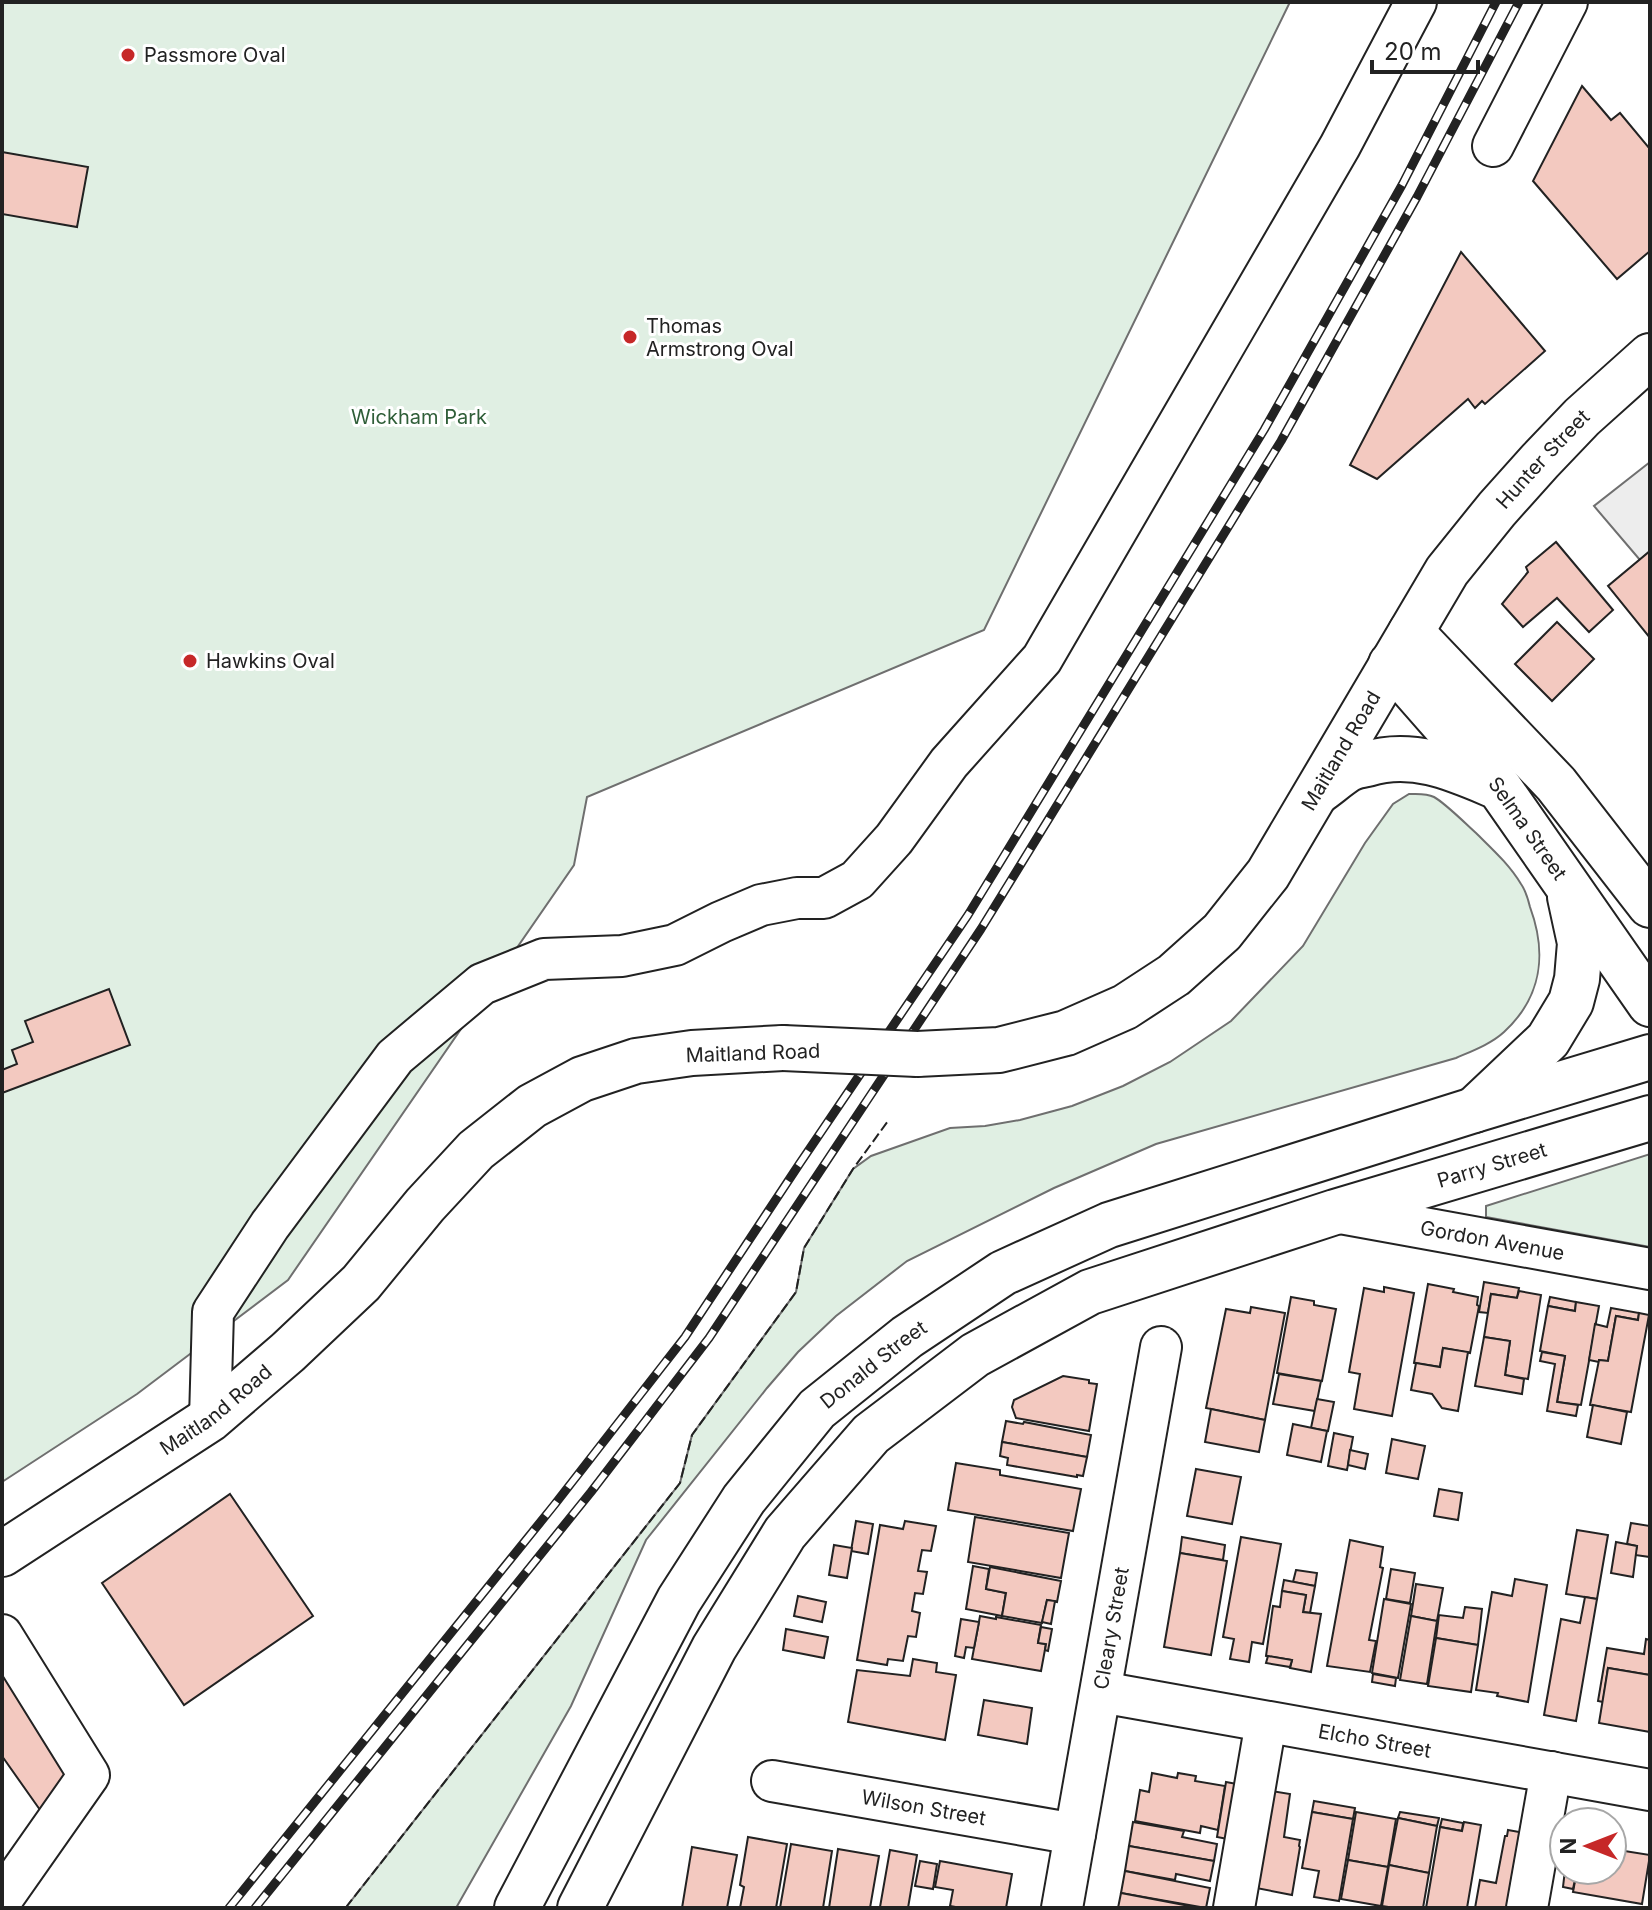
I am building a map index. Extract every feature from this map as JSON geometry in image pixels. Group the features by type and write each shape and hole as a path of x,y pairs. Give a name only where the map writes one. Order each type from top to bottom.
{"main road":[{"name":"Hunter Street","path":"1447,571 1550,450 1650,356"},
{"name":"Maitland Road","path":"2,1554 210,1419 288,1352 361,1283 425,1205 476,1150 532,1106 582,1079 636,1061 692,1053 783,1048 917,1054 999,1050 1066,1033 1125,1007 1174,975 1222,932 1268,874 1447,571"},
{"name":"Selma Street","path":"1401,648 1650,1004"},
{"path":"1401,648 1556,784 1650,905"},
{"path":"1317,793 1350,769 1379,760 1402,759 1449,767 1498,786"},
{"path":"1474,1110 1548,1040 1571,1002 1577,979 1580,943 1567,884"},
{"path":"1474,1110 1650,1057"},
{"name":"Donald Street","path":"517,1908 679,1600 744,1499 817,1409 907,1337 1003,1273 1109,1225 1474,1110"},
{"name":"Parry Street","path":"1335,1212 1650,1118"},
{"path":"580,1908 714,1648 785,1533 871,1434 975,1355 1090,1292 1335,1212"}],"street":[{"path":"210,1419 213,1312 270,1225 405,1047 482,984 544,959 622,956 675,945 761,905 797,898 824,898 857,880 894,839 949,763 1042,659 1340,146 1416,2"},
{"path":"1493,146 1567,2"},
{"name":"Gordon Avenue","path":"1335,1212 1650,1269"},
{"name":"Cleary Street","path":"1062,1908 1161,1347"},
{"path":"2,1635 89,1775 2,1899"},
{"name":"Elcho Street","path":"1101,1692 1650,1790"},
{"path":"1234,1908 1266,1722"},
{"path":"1527,1908 1551,1772"},
{"name":"Wilson Street","path":"772,1781 1075,1834"}],"green space":[{"name":"Wickham Park","path":"2,2 1290,2 984,630 587,797 574,865 288,1280 137,1394 2,1482"},
{"path":"1409,794 1422,794 1439,800 1500,857 1526,892 1538,941 1538,974 1526,1004 1504,1032 1487,1044 1456,1058 1156,1144 1054,1188 907,1261 836,1316 798,1352 646,1540 571,1706 456,1908 347,1908 680,1483 692,1435 796,1292 804,1248 853,1169 871,1156 950,1128 1020,1120 1072,1106 1123,1086 1170,1062 1231,1021 1303,946 1365,843 1393,804"},
{"path":"1650,1154 1650,1247 1486,1217 1486,1206"}],"shaded area":[{"path":"1650,462 1650,551 1640,560 1594,506"}],"building":[{"path":"1582,86 1611,120 1620,113 1650,149 1650,251 1617,279 1533,181"},
{"path":"2,152 88,167 77,227 2,214"},
{"path":"1461,252 1545,351 1485,404 1482,401 1475,408 1468,399 1377,479 1350,465"},
{"path":"1556,542 1613,610 1589,632 1557,598 1523,627 1502,604 1528,572 1526,567"},
{"path":"1650,551 1650,638 1608,586"},
{"path":"1557,622 1594,659 1552,701 1515,664"},
{"path":"109,989 130,1045 2,1093 2,1070 17,1064 12,1050 33,1042 25,1021"},
{"path":"1484,1282 1519,1288 1517,1298 1491,1294 1488,1313 1479,1312"},
{"path":"1428,1284 1478,1297 1470,1353 1443,1348 1440,1367 1414,1363"},
{"path":"1384,1287 1414,1293 1392,1416 1354,1409 1360,1374 1349,1372 1364,1288 1384,1292"},
{"path":"1519,1291 1541,1295 1528,1379 1505,1375 1510,1341 1484,1337 1491,1294 1517,1298"},
{"path":"1291,1297 1336,1309 1322,1381 1277,1373"},
{"path":"1550,1297 1576,1302 1575,1311 1548,1306"},
{"path":"1576,1302 1599,1306 1581,1405 1557,1402 1565,1356 1540,1351 1548,1306 1575,1311"},
{"path":"1251,1307 1285,1313 1265,1420 1206,1408 1226,1309 1250,1313"},
{"path":"1611,1308 1639,1313 1638,1320 1616,1316 1608,1361 1589,1360 1595,1324 1607,1327"},
{"path":"1639,1313 1649,1315 1631,1412 1590,1405 1599,1360 1608,1361 1616,1316 1638,1320"},
{"path":"1484,1337 1510,1341 1505,1375 1524,1379 1522,1394 1475,1386"},
{"path":"1443,1348 1468,1352 1458,1411 1442,1408 1432,1394 1411,1390 1416,1363 1440,1367"},
{"path":"1542,1352 1565,1356 1557,1402 1578,1405 1576,1416 1547,1411 1555,1364 1540,1361"},
{"path":"1279,1374 1321,1381 1315,1411 1273,1404"},
{"path":"1063,1376 1097,1384 1089,1431 1016,1418 1012,1407 1014,1400"},
{"path":"1317,1399 1334,1402 1328,1431 1311,1428"},
{"path":"1593,1405 1627,1412 1621,1444 1587,1437"},
{"path":"1211,1409 1265,1420 1259,1452 1205,1442"},
{"path":"1006,1421 1091,1435 1087,1457 1002,1442"},
{"path":"1293,1424 1327,1431 1321,1462 1287,1455"},
{"path":"1334,1433 1353,1437 1347,1470 1328,1466"},
{"path":"1392,1439 1425,1446 1418,1479 1386,1473"},
{"path":"1002,1442 1087,1457 1083,1476 1007,1465 1008,1458 1000,1456"},
{"path":"1350,1450 1368,1454 1365,1469 1348,1465"},
{"path":"956,1463 1000,1470 1000,1475 1081,1489 1073,1531 948,1510"},
{"path":"1196,1469 1241,1477 1232,1524 1187,1516"},
{"path":"1439,1489 1462,1493 1458,1520 1434,1516"},
{"path":"230,1494 313,1616 184,1705 102,1583"},
{"path":"975,1517 1069,1533 1061,1578 968,1562"},
{"path":"856,1521 873,1524 868,1554 851,1551"},
{"path":"905,1521 936,1526 931,1551 922,1550 918,1571 927,1572 923,1594 915,1593 912,1611 920,1613 916,1637 908,1636 903,1661 888,1659 887,1665 857,1660 880,1525 903,1529"},
{"path":"1631,1523 1650,1526 1650,1557 1635,1555 1637,1546 1627,1544"},
{"path":"1577,1530 1608,1535 1597,1599 1566,1594"},
{"path":"1182,1537 1225,1545 1223,1560 1180,1553"},
{"path":"1241,1537 1281,1544 1263,1644 1252,1642 1249,1662 1230,1659 1234,1639 1223,1637"},
{"path":"1350,1540 1383,1547 1380,1567 1383,1568 1369,1640 1376,1641 1370,1672 1327,1666"},
{"path":"1616,1542 1637,1546 1633,1577 1611,1573"},
{"path":"834,1545 852,1548 847,1578 829,1575"},
{"path":"1180,1553 1227,1561 1211,1655 1164,1647"},
{"path":"973,1566 989,1569 986,1589 1006,1593 1002,1616 966,1609"},
{"path":"990,1567 1061,1581 1057,1602 1047,1600 1042,1623 1002,1616 1006,1593 986,1589"},
{"path":"1391,1569 1415,1573 1410,1603 1386,1599"},
{"path":"1296,1570 1317,1573 1315,1586 1293,1582"},
{"path":"1515,1579 1547,1585 1528,1702 1476,1690 1492,1592 1512,1596"},
{"path":"1284,1580 1315,1586 1310,1613 1303,1612 1306,1595 1282,1591"},
{"path":"1416,1584 1443,1588 1437,1621 1411,1616"},
{"path":"1282,1591 1306,1595 1303,1612 1321,1614 1311,1672 1290,1668 1292,1660 1266,1656 1273,1606 1280,1607"},
{"path":"798,1596 826,1602 822,1622 794,1616"},
{"path":"1585,1597 1597,1599 1576,1721 1544,1715 1561,1619 1580,1623"},
{"path":"1384,1599 1411,1604 1398,1678 1372,1673"},
{"path":"1047,1600 1055,1601 1051,1624 1042,1622"},
{"path":"1465,1607 1482,1609 1478,1645 1436,1638 1439,1615 1463,1618"},
{"path":"980,1616 1041,1625 1038,1643 1046,1644 1041,1671 972,1659"},
{"path":"1411,1616 1437,1621 1427,1684 1400,1680"},
{"path":"961,1619 979,1622 974,1648 966,1647 964,1658 955,1656"},
{"path":"1041,1627 1052,1629 1048,1651 1045,1650 1046,1644 1038,1643"},
{"path":"786,1629 828,1637 824,1658 783,1650"},
{"path":"1436,1638 1478,1645 1471,1692 1428,1686"},
{"path":"1646,1639 1650,1640 1650,1675 1608,1668 1603,1702 1598,1701 1607,1648 1644,1654"},
{"path":"1268,1656 1292,1660 1290,1667 1266,1663"},
{"path":"913,1659 937,1663 936,1672 956,1675 945,1740 848,1722 857,1670 910,1676"},
{"path":"1608,1668 1650,1675 1650,1732 1599,1723"},
{"path":"2,1674 75,1783 45,1817 2,1756"},
{"path":"1373,1674 1396,1678 1395,1686 1372,1682"},
{"path":"984,1700 1032,1708 1027,1744 978,1735"},
{"path":"1152,1773 1177,1778 1178,1773 1196,1776 1195,1781 1225,1786 1218,1830 1201,1826 1200,1833 1135,1821 1140,1790 1149,1792"},
{"path":"1226,1782 1248,1786 1238,1841 1217,1837"},
{"path":"1265,1790 1290,1794 1284,1837 1300,1840 1292,1895 1246,1886"},
{"path":"1314,1801 1355,1808 1353,1819 1312,1812"},
{"path":"1312,1812 1353,1819 1339,1901 1314,1897 1319,1871 1302,1868"},
{"path":"1356,1812 1396,1819 1388,1867 1348,1860"},
{"path":"1400,1812 1439,1818 1437,1826 1398,1818"},
{"path":"1398,1818 1437,1826 1429,1873 1389,1865"},
{"path":"1442,1819 1463,1823 1462,1831 1440,1827"},
{"path":"1133,1822 1184,1831 1182,1837 1217,1844 1214,1861 1129,1846"},
{"path":"1464,1822 1481,1825 1467,1908 1426,1908 1440,1827 1462,1831"},
{"path":"1508,1830 1530,1834 1519,1908 1475,1908 1480,1880 1496,1883"},
{"path":"748,1837 787,1844 776,1908 740,1908 744,1887 740,1885"},
{"path":"791,1844 832,1851 823,1908 780,1908"},
{"path":"1129,1846 1214,1861 1210,1881 1176,1874 1175,1880 1125,1871"},
{"path":"692,1847 737,1855 727,1908 682,1908"},
{"path":"838,1849 879,1856 870,1908 829,1908"},
{"path":"890,1850 917,1855 908,1908 880,1907"},
{"path":"1628,1852 1650,1855 1642,1904 1573,1892 1574,1886 1628,1886"},
{"path":"1348,1860 1388,1867 1381,1906 1341,1899"},
{"path":"920,1861 937,1864 933,1889 915,1886"},
{"path":"940,1861 1012,1874 1006,1908 950,1906 953,1890 935,1887"},
{"path":"1389,1865 1429,1873 1423,1908 1382,1906"},
{"path":"1125,1871 1210,1888 1206,1908 1121,1893"},
{"path":"1121,1893 1200,1908 1118,1908"}],"railway":[{"path":"229,1908 555,1504 685,1337 968,915 1264,430 1402,185 1496,2"},
{"path":"255,1908 591,1492 709,1338 981,929 1281,441 1417,197 1519,2"}],"fence":[{"path":"347,1908 680,1483 692,1435 796,1292 804,1248 853,1169 888,1121"}],"place":[{"name":"Passmore Oval","path":"128,55"},
{"name":"Thomas Armstrong Oval","path":"630,337"},
{"name":"Hawkins Oval","path":"190,661"}]}
